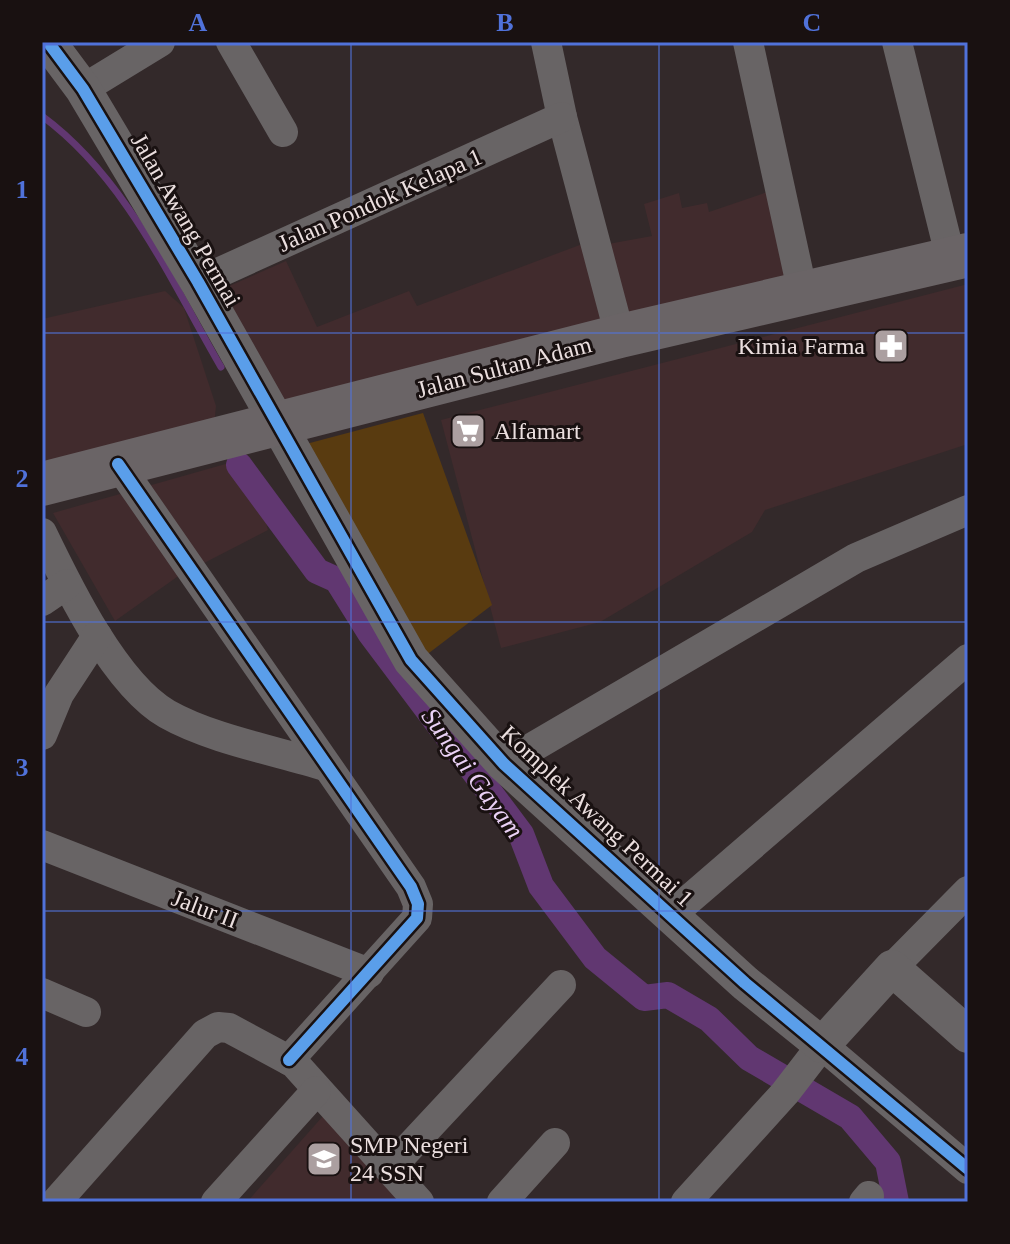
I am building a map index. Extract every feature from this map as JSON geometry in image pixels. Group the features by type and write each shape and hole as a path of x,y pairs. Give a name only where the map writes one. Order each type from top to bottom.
{"main road":[{"name":"Jalan Sultan Adam","path":"42,484 620,336 960,257"}],"street":[{"name":"Jalan Awang Permai","path":"48,42 83,89 198,282 278,426"},
{"path":"83,89 160,42"},
{"path":"231,42 283,132"},
{"path":"546,42 562,117 620,336"},
{"path":"748,42 803,294"},
{"path":"897,42 960,257"},
{"name":"Jalan Pondok Kelapa 1","path":"198,282 562,117"},
{"name":"Komplek Awang Permai 1","path":"278,426 411,660 504,764 745,983 804,1070 968,1169"},
{"path":"118,464 411,887 418,904 417,918 289,1060"},
{"path":"504,764 856,558 968,510"},
{"path":"42,533 97,636 144,696 169,715 325,766"},
{"path":"42,601 67,584"},
{"path":"42,735 59,694 97,636"},
{"path":"671,915 968,659"},
{"name":"Jalur II","path":"42,845 369,973"},
{"path":"686,1202 892,968 968,891"},
{"path":"892,968 968,1035"},
{"path":"390,1168 561,985"},
{"path":"42,993 86,1012"},
{"path":"56,1202 205,1034 218,1027 229,1028 289,1060 419,1202"},
{"path":"216,1202 316,1091"},
{"path":"502,1202 555,1143"}],"shaded area":[{"path":"782,187 809,287 633,331 608,244 652,236 644,204 679,193 682,208 707,203 709,212"},
{"path":"585,243 613,336 284,409 218,291 286,261 317,327 409,291 417,306"},
{"path":"968,284 968,444 765,510 752,532 600,622 501,648 441,420"},
{"path":"165,291 184,308 216,406 214,426 42,475 42,319"},
{"path":"423,413 492,605 425,656 306,444"},
{"path":"236,461 259,497 268,530 177,577 115,621 53,513"},
{"name":"SMP Negeri 24 SSN","path":"323,1116 403,1202 247,1202"}],"waterway":[{"name":"Sungai Gayam","path":"42,116 72,141 122,199 164,265 221,367"},
{"name":"Sungai Gayam","path":"239,465 317,571 337,580 370,633 521,834 541,886 595,958 644,998 668,995 709,1019 749,1058 850,1117 888,1162 896,1202"}],"cycle path":[{"path":"48,42 83,89 198,282 411,660 504,764 745,983 968,1169"},
{"path":"118,464 411,887 418,904 417,918 289,1060"}],"place":[{"name":"Kimia Farma","path":"891,346"},
{"name":"Alfamart","path":"468,431"},
{"name":"SMP Negeri 24 SSN","path":"324,1159"}]}
